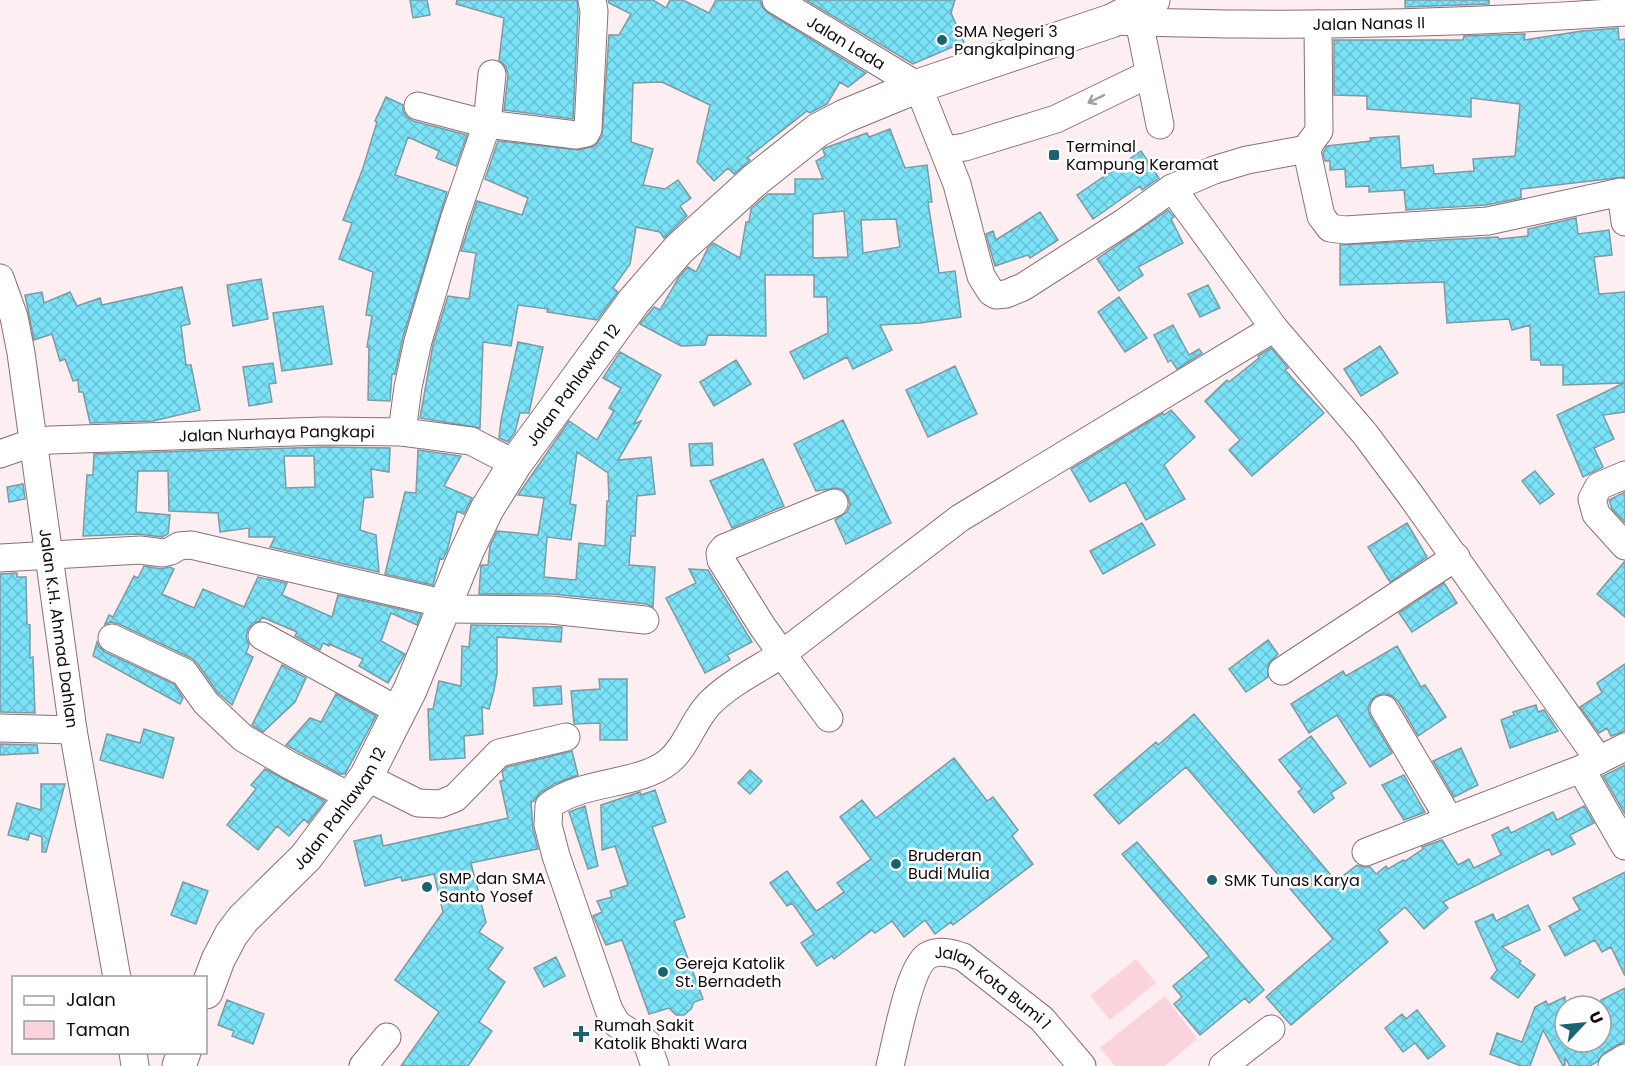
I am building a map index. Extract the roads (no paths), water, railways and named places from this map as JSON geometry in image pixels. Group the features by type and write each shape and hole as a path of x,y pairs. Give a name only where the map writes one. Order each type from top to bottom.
{"main road":[{"name":"Jalan Pahlawan 12","path":"207,989 218,960 231,935 243,919 306,857 359,787 399,711 445,607 466,551 487,510 515,464 634,301 679,249 755,180 818,130 845,116 918,86 1135,14"}],"street":[{"path":"418,106 487,124 579,135 586,133 594,12 592,0"},
{"name":"Jalan Lada","path":"776,0 918,86"},
{"name":"Jalan Nanas II","path":"1135,14 1243,24 1318,24 1553,17 1625,12"},
{"path":"1135,14 1160,125"},
{"path":"918,86 957,184 981,276 996,295 1006,294 1023,287 1126,221 1172,188 1206,173 1247,160 1307,148 1319,131 1318,24"},
{"path":"402,432 418,342 454,220 487,124 492,74"},
{"path":"945,150 965,147 1056,118 1149,74"},
{"path":"1307,148 1321,216 1330,228 1337,230 1488,220 1623,192 1625,222"},
{"path":"1172,188 1274,328 1365,434 1456,557 1590,764 1625,846"},
{"name":"Jalan K.H. Ahmad Dahlan","path":"0,278 15,326 34,442 73,730 117,976"},
{"path":"655,1066 647,1043 617,1024 609,1010 556,855 548,825 549,806 561,796 645,773 667,763 679,751 688,733 710,703 724,691 782,654 960,518 1274,328"},
{"name":"Jalan Nurhaya Pangkapi","path":"0,454 34,442 51,440 324,431 402,432 471,441 515,464"},
{"path":"1625,475 1599,486 1592,499 1596,514 1625,546"},
{"path":"830,718 762,626 721,560 720,553 724,548 834,503"},
{"path":"0,558 140,550 163,553 179,546 191,545 445,607 551,610 645,620"},
{"path":"1282,671 1456,557"},
{"path":"262,636 399,711"},
{"path":"112,638 184,672 206,703 243,738 291,766 418,803 440,804 455,798 499,753 566,737"},
{"path":"1384,709 1449,819"},
{"path":"0,728 73,730"},
{"path":"1366,852 1590,764 1625,747"},
{"name":"Jalan Kota Bumi 1","path":"890,1066 912,982 919,964 928,955 939,952 963,957 1035,1013 1057,1035 1082,1066"},
{"path":"1223,1066 1271,1029"},
{"path":"363,1066 387,1037"},
{"path":"1612,1066 1625,1058"}],"place":[{"name":"SMA Negeri 3 Pangkalpinang","path":"942,40"},
{"name":"Terminal Kampung Keramat","path":"1054,155"},
{"name":"Bruderan Budi Mulia","path":"896,864"},
{"name":"SMK Tunas Karya","path":"1212,880"},
{"name":"SMP dan SMA Santo Yosef","path":"427,887"},
{"name":"Gereja Katolik St. Bernadeth","path":"663,972"},
{"name":"Rumah Sakit Katolik Bhakti Wara","path":"581,1034"}]}
